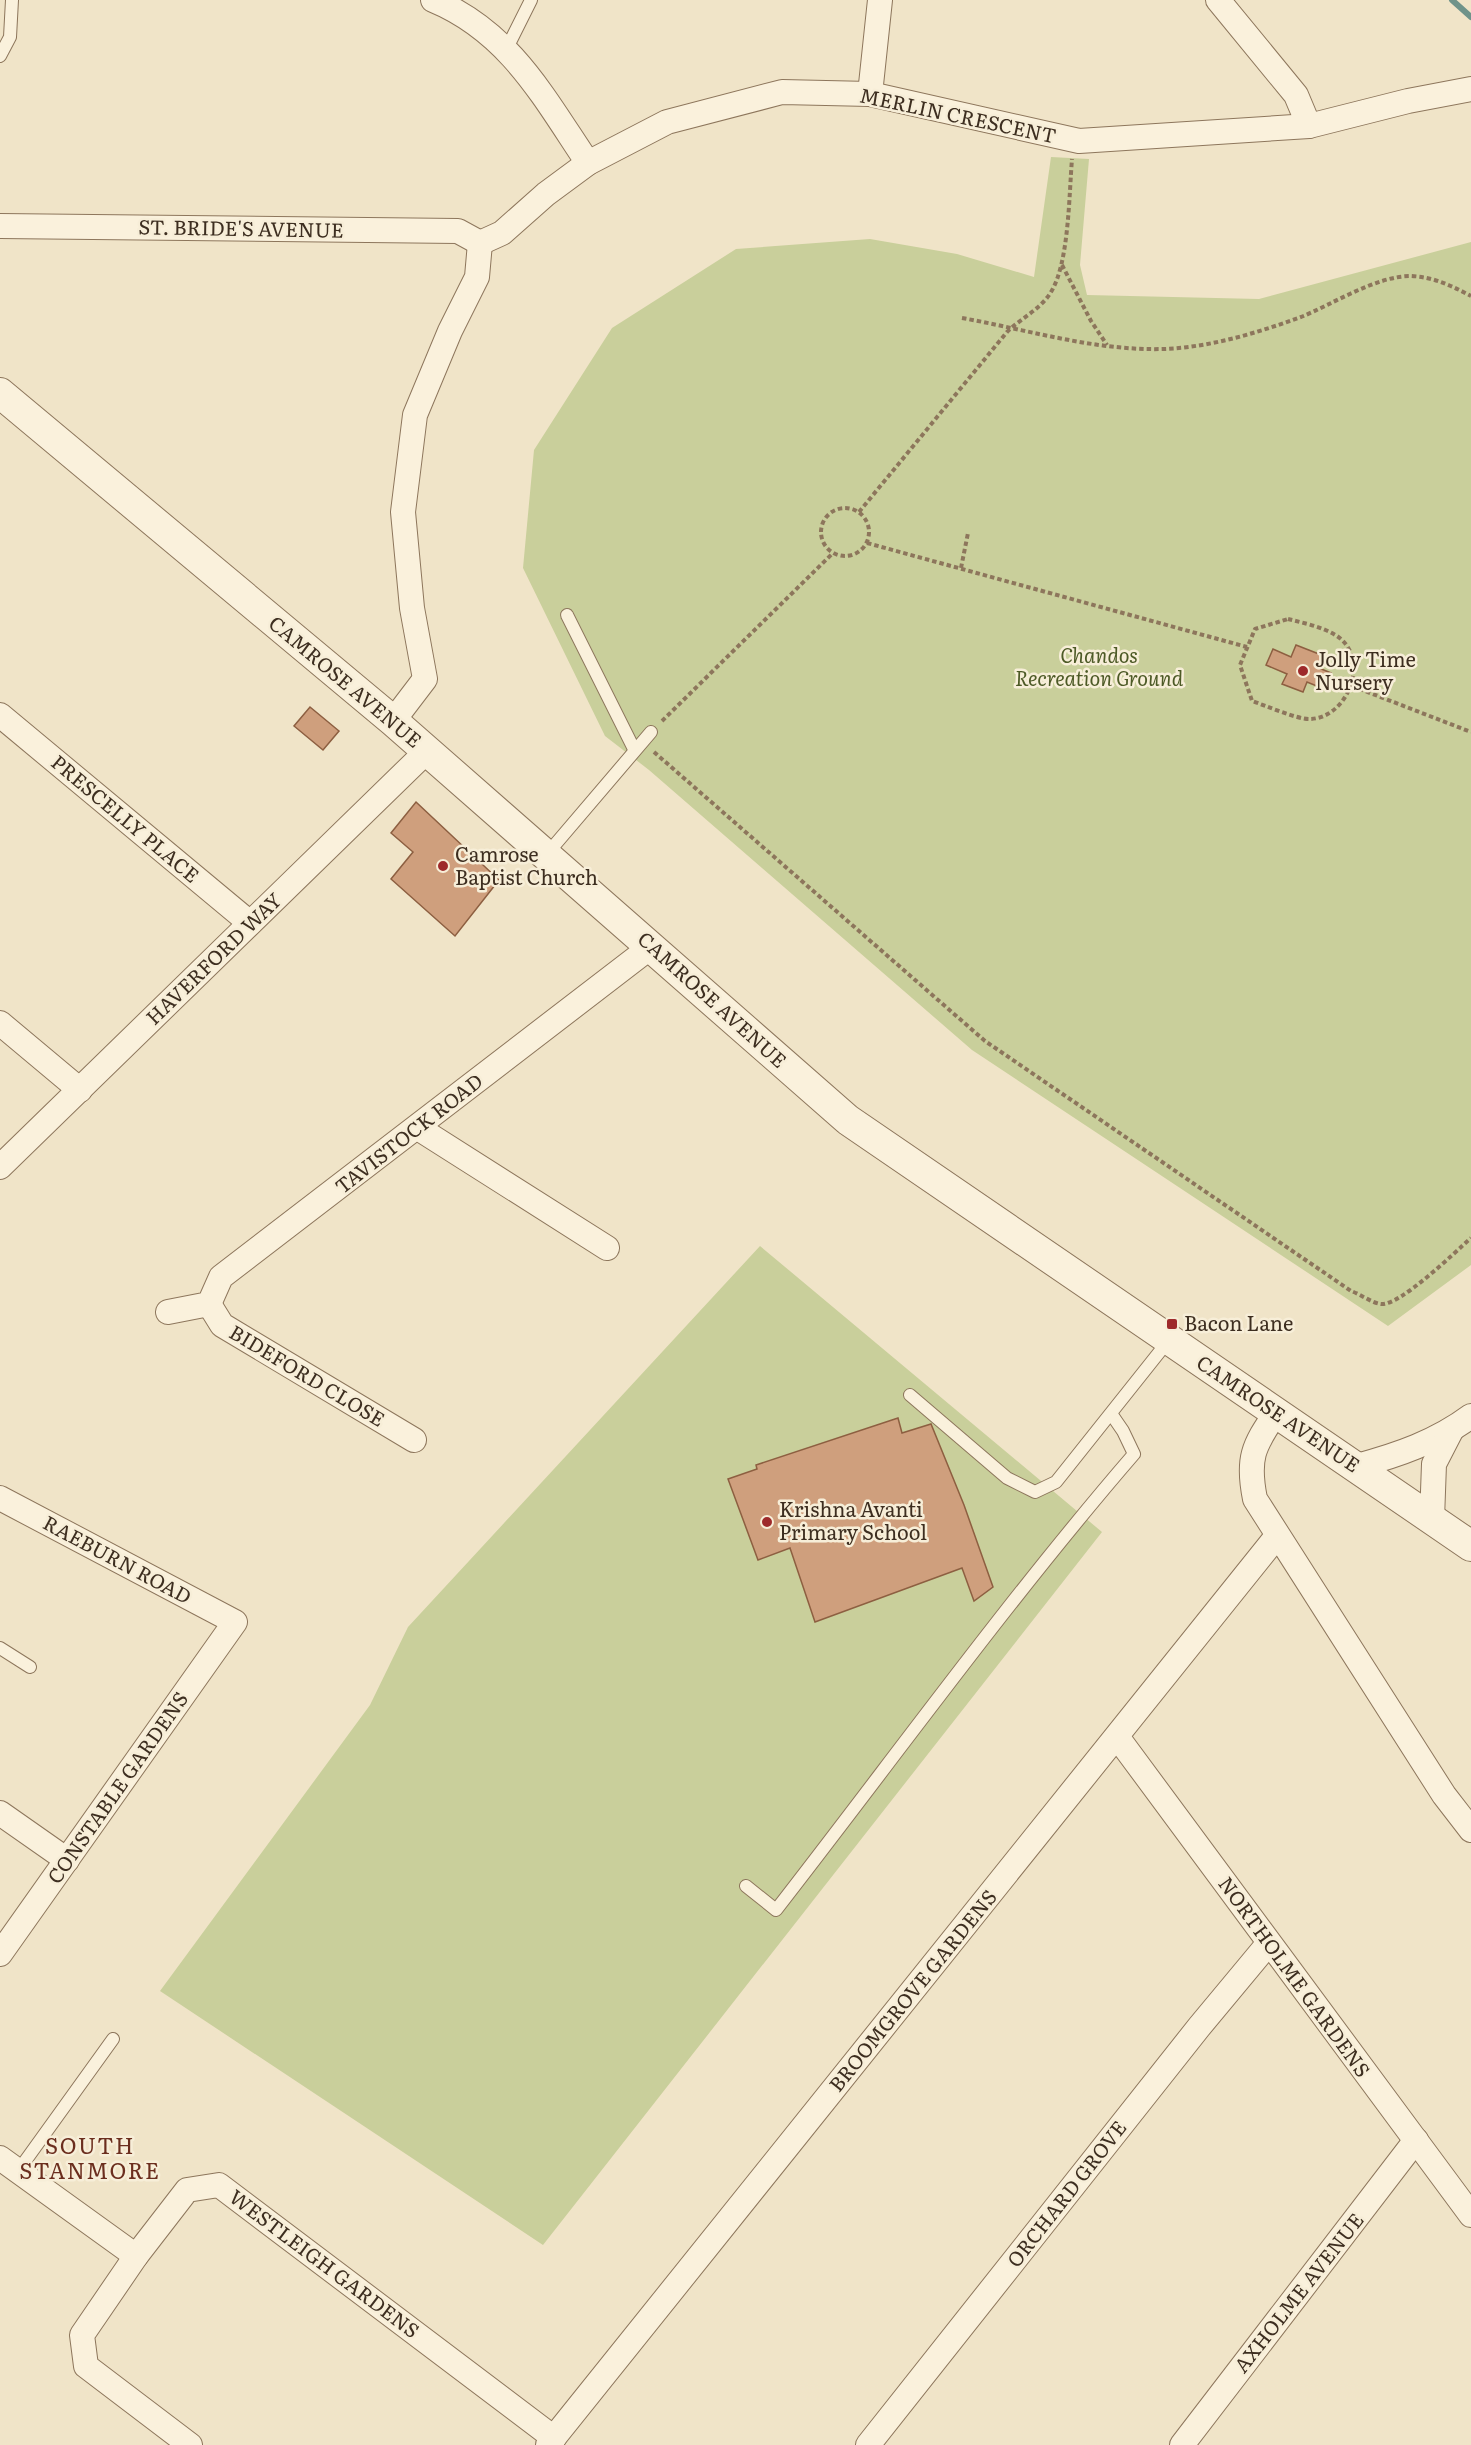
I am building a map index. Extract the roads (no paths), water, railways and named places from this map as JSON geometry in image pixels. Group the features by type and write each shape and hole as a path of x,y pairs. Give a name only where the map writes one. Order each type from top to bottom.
{"street":[{"path":"433,0 457,10 507,48 535,84 588,163"},
{"path":"870,94 880,0"},
{"path":"1218,0 1296,95 1309,126"},
{"name":"MERLIN CRESCENT","path":"480,243 502,233 546,194 588,163 667,122 782,92 870,94 1078,141 1309,126 1408,101 1471,89"},
{"name":"ST. BRIDE'S AVENUE","path":"0,226 458,231 480,243"},
{"path":"393,721 425,679 412,608 403,512 415,416 450,331 477,277 480,243"},
{"name":"CAMROSE AVENUE","path":"5,405 428,750 848,1120 1471,1546"},
{"name":"PRESCELLY PLACE","path":"0,715 250,923"},
{"name":"HAVERFORD WAY","path":"0,1167 428,750"},
{"name":"TAVISTOCK ROAD","path":"209,1304 221,1277 418,1128 652,946"},
{"path":"0,1023 80,1090"},
{"path":"418,1128 608,1248"},
{"path":"168,1312 209,1304"},
{"name":"BIDEFORD CLOSE","path":"209,1304 222,1325 414,1440"},
{"path":"1276,1413 1258,1440 1250,1472 1255,1499 1444,1795 1471,1830"},
{"path":"1357,1466 1401,1454 1451,1431 1471,1416"},
{"path":"1432,1519 1434,1464 1451,1431"},
{"name":"RAEBURN ROAD","path":"0,1498 235,1622"},
{"name":"BROOMGROVE GARDENS","path":"551,2441 1118,1738 1277,1536"},
{"name":"CONSTABLE GARDENS","path":"0,1954 235,1622"},
{"name":"NORTHOLME GARDENS","path":"1118,1738 1268,1944 1471,2215"},
{"path":"0,1813 67,1860"},
{"name":"ORCHARD GROVE","path":"868,2445 1199,2027 1268,1944"},
{"name":"AXHOLME AVENUE","path":"1182,2445 1416,2140"},
{"path":"9,2164 136,2256"},
{"name":"WESTLEIGH GARDENS","path":"190,2445 86,2366 82,2336 136,2256 187,2190 219,2185 551,2441"}],"lane":[{"path":"0,56 10,37 12,0"},
{"path":"507,48 531,0"},
{"path":"567,615 638,746"},
{"path":"547,854 651,732"},
{"path":"910,1395 1007,1478 1035,1492 1056,1482 1112,1415 1169,1340"},
{"path":"746,1886 776,1910 1084,1510 1134,1454 1112,1415"},
{"path":"0,1648 30,1666"},
{"path":"9,2164 113,2040"}],"waterway":[{"path":"1452,0 1471,17"}],"place":[{"name":"Jolly Time Nursery","path":"1303,671"},
{"name":"Camrose Baptist Church","path":"443,866"},
{"name":"Bacon Lane","path":"1172,1324"},
{"name":"Krishna Avanti Primary School","path":"767,1522"}],"district":[{"name":"SOUTH STANMORE","path":"90,2158"}],"park label":[{"name":"Chandos Recreation Ground","path":"1099,668"}]}
